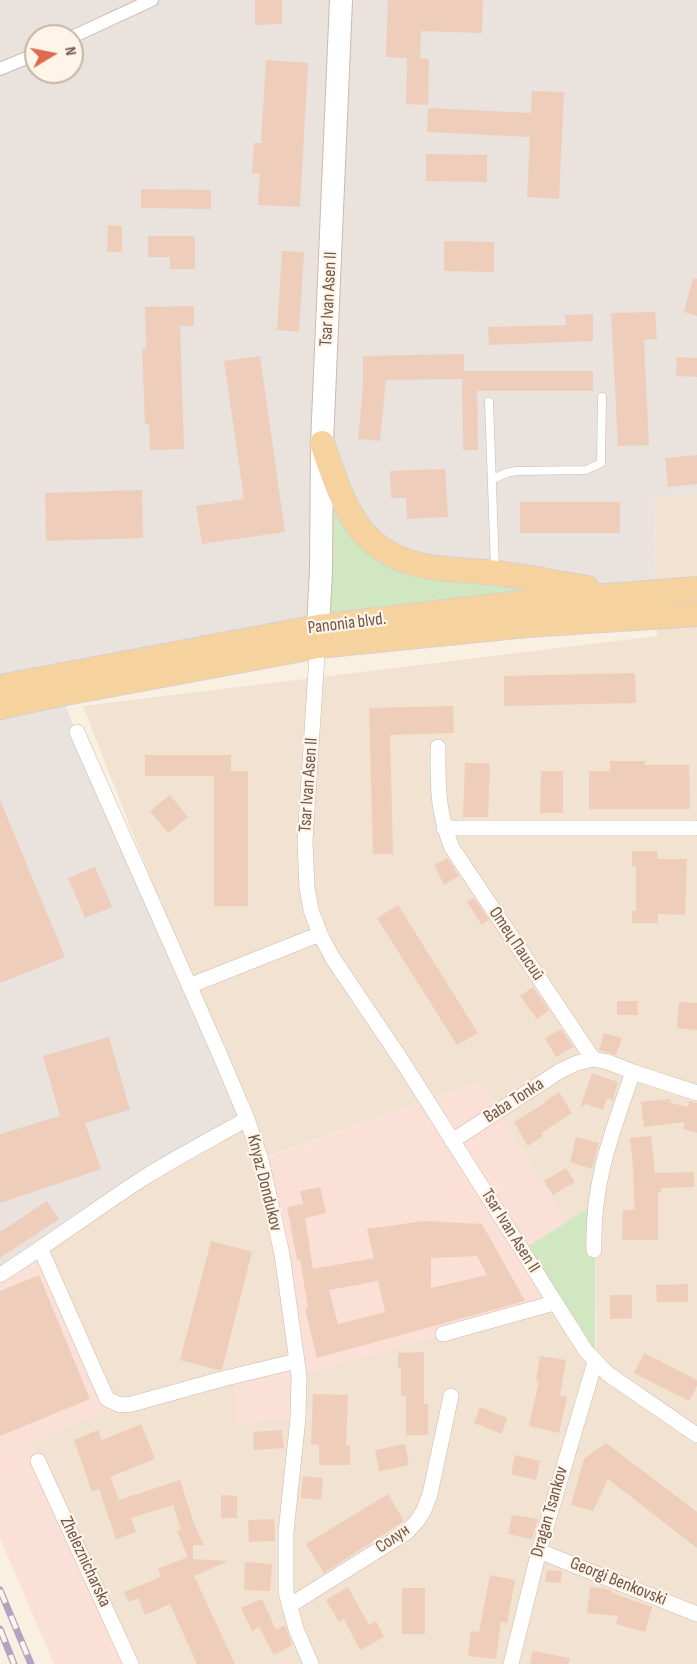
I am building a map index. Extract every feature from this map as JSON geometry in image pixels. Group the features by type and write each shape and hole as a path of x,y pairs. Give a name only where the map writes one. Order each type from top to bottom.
{"main road":[{"name":"Tsar Ivan Asen II","path":"318,637 322,443 341,0"},
{"path":"322,443 348,507 359,527 375,543 395,556 413,564 444,570 496,573 625,594"},
{"name":"Panonia blvd.","path":"0,687 529,602 697,589"},
{"name":"Panonia blvd.","path":"318,637 697,614"},
{"name":"Panonia blvd.","path":"0,707 281,643"}],"street":[{"path":"84,31 152,0"},
{"path":"0,69 24,59"},
{"name":"Tsar Ivan Asen II","path":"318,637 306,841 309,899 320,934 332,957 554,1303 595,1362 634,1393 697,1435"},
{"name":"Knyaz Dondukov","path":"77,732 247,1119 261,1160 282,1254 299,1376 298,1418 285,1554 286,1592 311,1664"},
{"name":"Отец Паисий","path":"438,747 438,801 444,828 452,848 593,1059"},
{"path":"444,828 694,828"},
{"path":"189,986 320,934"},
{"path":"593,1059 608,1062 697,1093"},
{"name":"Baba Tonka","path":"452,1141 560,1071 593,1059"},
{"path":"594,1250 598,1182 633,1072"},
{"path":"0,1275 41,1250 96,1209 145,1177 247,1119"},
{"path":"41,1250 107,1399 120,1405 132,1404 297,1361"},
{"path":"443,1334 554,1303"},
{"name":"Dragan Tsankov","path":"511,1664 539,1551 595,1362"},
{"name":"Солун","path":"289,1606 407,1532 417,1521 430,1494 451,1396"},
{"name":"Zheleznicharska","path":"38,1461 131,1664"},
{"name":"Georgi Benkovski","path":"539,1551 697,1614"}],"lane":[{"path":"493,479 516,471 586,470 601,463 602,397"},
{"path":"489,402 496,573"}],"shaded area":[{"path":"0,0 697,0 697,493 655,498 656,592 318,627 60,694 247,1119 0,1275"},
{"path":"697,493 697,1664 517,1664 596,1364 595,1205 566,1222 480,1082 261,1159 443,1334 554,1303 595,1362 511,1664 131,1664 31,1442 120,1405 107,1399 41,1250 245,1120 83,706 657,636 655,498"},
{"path":"480,1082 566,1222 522,1250 554,1303 300,1376 298,1418 235,1424 235,1376 297,1361 261,1160"},
{"path":"41,1250 107,1399 120,1405 31,1442 131,1664 54,1664 0,1538 0,1275"}],"green space":[{"path":"322,443 338,486 395,556 625,594 318,627"},
{"path":"595,1204 595,1362 522,1250"}],"building":[{"path":"255,0 282,0 282,24 255,25"},
{"path":"388,0 483,0 482,33 421,31 420,58 429,59 428,105 406,104 407,58 386,57"},
{"path":"266,60 308,63 300,207 258,205 260,173 252,173 254,143 261,143"},
{"path":"532,91 564,92 559,199 527,197 530,137 427,132 428,108 531,113"},
{"path":"426,154 487,155 487,182 426,181"},
{"path":"141,189 211,190 211,209 141,208"},
{"path":"108,225 122,226 122,252 107,252"},
{"path":"148,236 195,236 195,269 170,269 170,257 148,257"},
{"path":"444,241 494,242 494,272 444,271"},
{"path":"282,251 304,252 299,332 277,330"},
{"path":"693,278 697,279 697,316 684,312"},
{"path":"194,306 194,326 180,326 184,449 150,450 149,424 145,424 142,349 146,349 145,307"},
{"path":"655,312 657,339 644,340 649,445 618,446 611,313"},
{"path":"593,314 593,341 489,345 488,327 566,325 565,315"},
{"path":"464,354 464,371 593,371 593,391 477,391 478,450 463,450 462,379 386,380 380,441 358,439 363,387 363,356"},
{"path":"260,356 285,532 202,544 196,506 244,499 224,361"},
{"path":"677,357 697,358 697,377 676,376"},
{"path":"697,455 697,484 668,487 665,458"},
{"path":"445,469 448,517 407,519 406,498 391,498 390,471"},
{"path":"142,490 143,538 46,541 45,493"},
{"path":"520,502 620,502 620,533 520,533"},
{"path":"635,673 636,703 504,706 504,676"},
{"path":"453,706 454,733 390,735 393,854 373,854 369,708"},
{"path":"145,755 231,755 231,771 248,771 248,906 214,906 214,776 145,776"},
{"path":"610,761 645,761 645,765 689,765 690,809 589,809 589,771 610,771"},
{"path":"465,763 490,763 488,817 463,817"},
{"path":"541,771 563,771 563,813 540,813"},
{"path":"170,795 188,817 168,833 150,811"},
{"path":"0,800 65,957 0,983"},
{"path":"632,851 657,851 658,859 687,859 685,915 658,914 658,923 632,923 632,911 636,911 636,866 632,866"},
{"path":"447,858 459,876 444,885 434,865"},
{"path":"95,867 112,907 85,918 68,878"},
{"path":"474,898 489,920 482,925 467,902"},
{"path":"398,905 478,1033 457,1045 377,918"},
{"path":"533,987 549,1010 537,1019 520,996"},
{"path":"617,1001 637,1001 638,1015 617,1015"},
{"path":"679,1002 697,1003 697,1030 677,1028"},
{"path":"561,1029 573,1047 556,1057 545,1038"},
{"path":"604,1033 622,1038 616,1055 599,1050"},
{"path":"109,1037 130,1110 85,1123 101,1169 0,1203 0,1134 60,1116 43,1056"},
{"path":"592,1073 618,1082 613,1100 607,1098 603,1110 586,1104 580,1108"},
{"path":"559,1092 572,1113 541,1133 543,1136 528,1146 514,1122"},
{"path":"670,1099 671,1103 688,1107 689,1101 697,1103 697,1133 683,1129 685,1122 644,1127 641,1102"},
{"path":"651,1136 655,1173 694,1172 694,1187 661,1188 661,1192 658,1192 658,1240 622,1240 623,1210 635,1210 630,1138"},
{"path":"576,1137 599,1143 592,1169 570,1162"},
{"path":"566,1168 575,1182 553,1195 544,1181"},
{"path":"320,1187 326,1213 305,1218 313,1269 374,1258 367,1229 424,1221 482,1224 525,1301 317,1358 305,1309 308,1308 300,1259 297,1260 287,1207 303,1204 300,1191","holes":["477,1256 487,1275 431,1288 431,1258","378,1281 385,1312 338,1324 329,1290"]},
{"path":"47,1201 59,1219 0,1258 0,1232"},
{"path":"211,1241 252,1252 222,1369 218,1370 180,1360"},
{"path":"39,1275 90,1399 0,1436 0,1291"},
{"path":"688,1284 688,1302 657,1302 656,1285"},
{"path":"610,1295 632,1295 632,1318 610,1319"},
{"path":"424,1352 424,1404 428,1404 428,1435 406,1435 406,1396 401,1396 401,1368 398,1368 398,1353"},
{"path":"644,1353 697,1380 697,1386 689,1401 634,1373"},
{"path":"540,1356 566,1360 560,1395 567,1397 559,1433 529,1426 539,1381 536,1380"},
{"path":"313,1394 348,1395 346,1445 350,1445 350,1465 319,1465 319,1445 311,1444"},
{"path":"480,1407 507,1418 502,1434 474,1423"},
{"path":"141,1424 155,1459 110,1477 119,1500 180,1480 194,1524 204,1545 193,1545 193,1559 228,1561 194,1576 235,1664 197,1664 170,1604 145,1615 138,1598 129,1602 124,1592 161,1577 158,1569 188,1557 177,1531 181,1529 173,1505 131,1518 136,1532 116,1539 99,1489 92,1492 74,1440 98,1430 102,1440"},
{"path":"282,1430 284,1448 254,1450 253,1432"},
{"path":"606,1443 697,1512 697,1548 608,1479 593,1511 571,1505 584,1459"},
{"path":"405,1444 409,1465 379,1471 375,1450"},
{"path":"515,1455 540,1461 536,1480 511,1474"},
{"path":"303,1476 323,1478 321,1500 301,1498"},
{"path":"388,1494 404,1521 324,1573 306,1544"},
{"path":"221,1495 237,1496 237,1518 221,1518"},
{"path":"512,1515 538,1519 532,1539 508,1534"},
{"path":"274,1519 275,1541 249,1542 248,1520"},
{"path":"245,1562 272,1564 270,1591 244,1590"},
{"path":"547,1570 562,1571 561,1583 545,1582"},
{"path":"490,1575 515,1580 507,1623 501,1622 496,1659 468,1656 471,1631 479,1632"},
{"path":"348,1587 369,1625 376,1621 384,1637 360,1650 344,1619 339,1622 326,1600"},
{"path":"590,1587 607,1589 612,1593 652,1607 645,1632 616,1624 618,1616 587,1613"},
{"path":"402,1588 425,1588 425,1634 402,1634"},
{"path":"262,1599 276,1630 285,1625 292,1645 274,1655 259,1627 252,1631 241,1608"},
{"path":"533,1651 570,1658 569,1664 530,1664"}],"railway":[{"path":"0,1590 31,1664"},
{"path":"0,1629 14,1664"}]}
